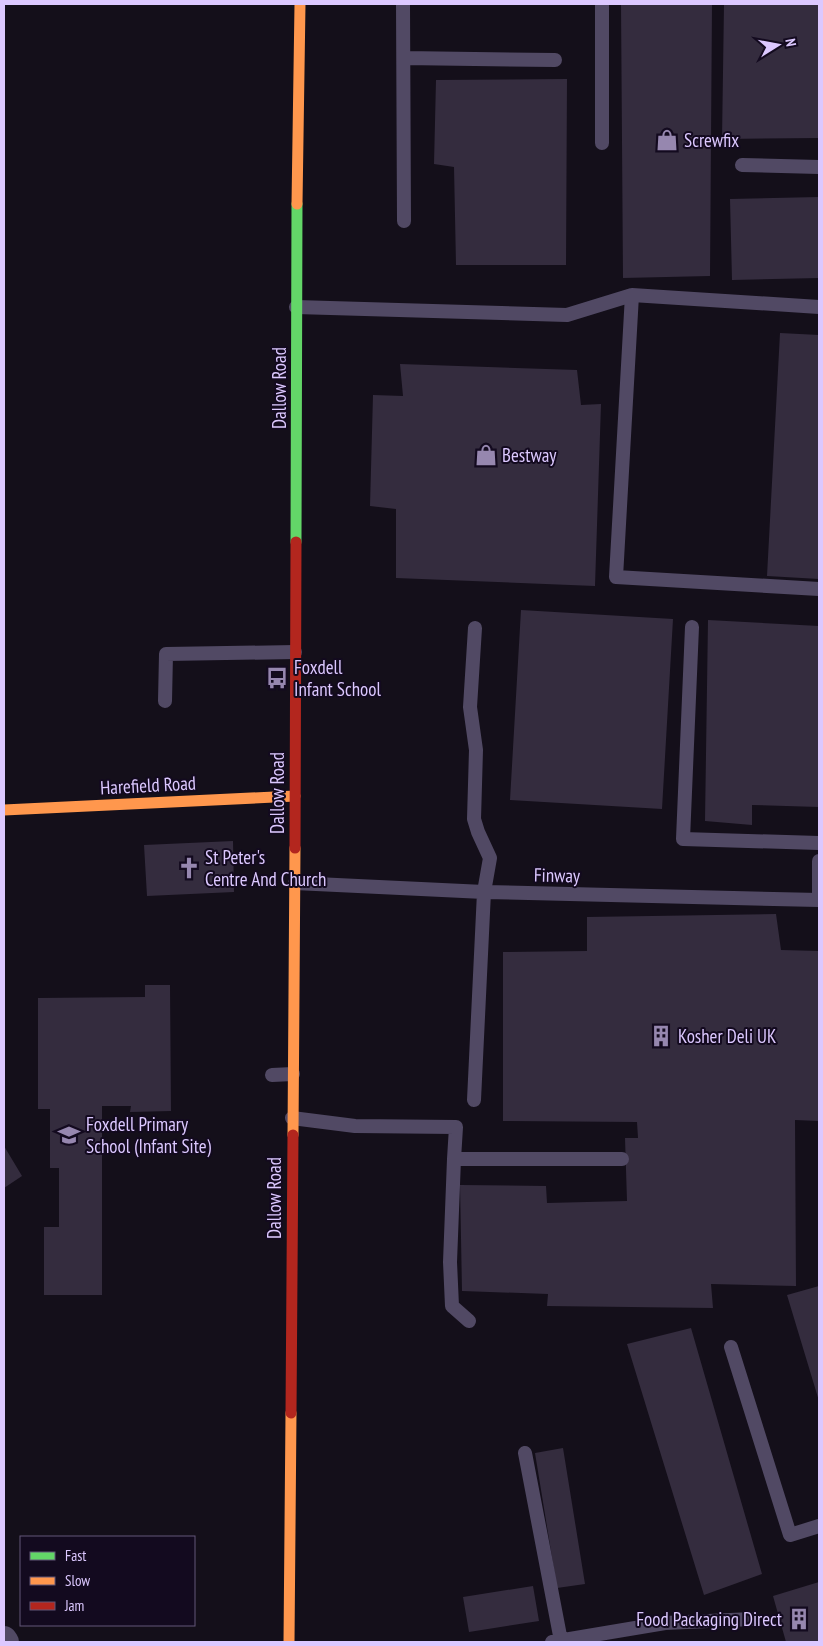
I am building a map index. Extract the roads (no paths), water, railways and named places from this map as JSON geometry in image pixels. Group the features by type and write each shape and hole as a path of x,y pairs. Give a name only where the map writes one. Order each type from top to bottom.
{"street":[{"name":"Dallow Road","path":"289,1642 295,882 296,308 300,4"},
{"name":"Harefield Road","path":"4,810 294,796"}],"lane":[{"path":"403,4 404,221"},
{"path":"602,4 602,143"},
{"path":"404,58 555,60"},
{"path":"742,166 819,167"},
{"path":"296,308 567,315 632,295 819,307"},
{"path":"632,295 616,577 819,589"},
{"path":"692,627 684,839 819,843"},
{"path":"474,1100 484,892 490,858 474,820 476,750 470,707 475,628"},
{"path":"165,701 166,654 295,652"},
{"path":"819,861 819,900"},
{"name":"Finway","path":"295,882 484,892 819,900"},
{"path":"272,1075 293,1074"},
{"path":"292,1118 354,1126 456,1127 450,1262 452,1306 469,1321"},
{"path":"454,1159 622,1159"},
{"path":"731,1347 790,1535 819,1526"},
{"path":"525,1453 556,1642 624,1636 665,1623 752,1619"}],"place":[{"name":"Screwfix","path":"667,140"},
{"name":"Bestway","path":"486,455"},
{"name":"Foxdell Infant School","path":"277,678"},
{"name":"St Peter's Centre And Church","path":"189,868"},
{"name":"Kosher Deli UK","path":"661,1036"},
{"name":"Foxdell Primary School (Infant Site)","path":"69,1135"},
{"name":"Food Packaging Direct","path":"799,1619"}]}
